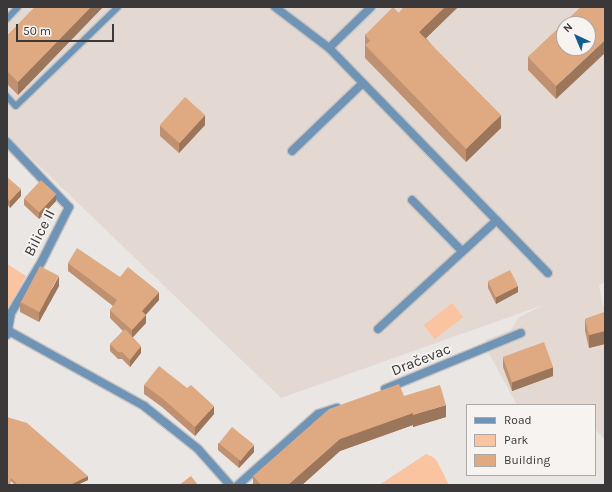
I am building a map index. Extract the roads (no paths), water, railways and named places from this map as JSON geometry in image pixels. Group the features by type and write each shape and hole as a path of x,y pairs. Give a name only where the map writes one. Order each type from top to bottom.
{"street":[{"path":"275,7 328,48 548,273"},
{"path":"328,48 371,7"},
{"path":"292,151 362,83"},
{"name":"Bilice II","path":"7,142 69,207 42,261 11,313 7,332 70,364 144,406 198,449 230,485"},
{"path":"412,200 462,251"},
{"path":"378,329 497,220"},
{"name":"Dračevac","path":"377,393 521,332"},
{"path":"238,485 318,414 348,404"}],"lane":[{"path":"7,19 18,7"},
{"path":"7,96 16,106 118,7"}]}
